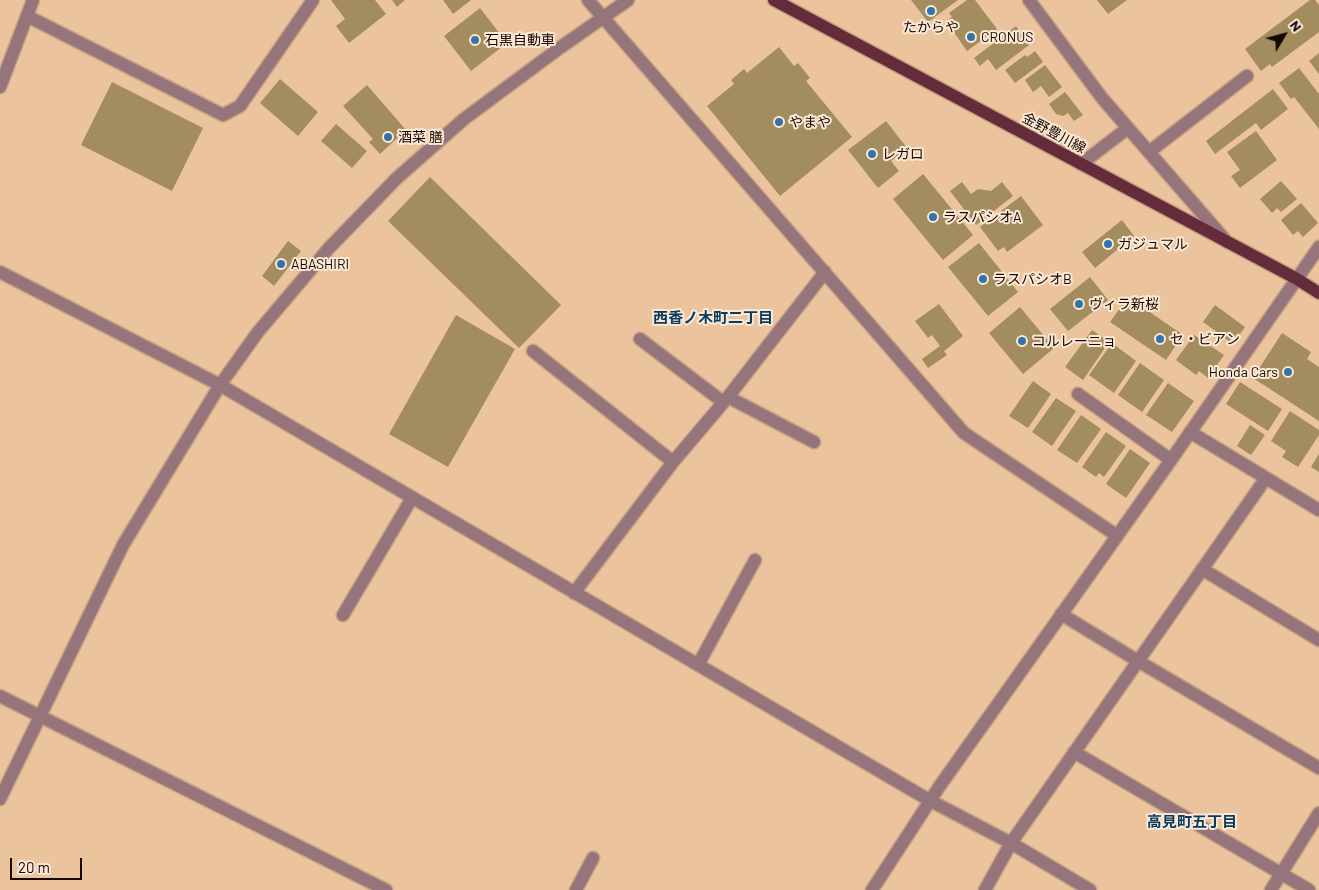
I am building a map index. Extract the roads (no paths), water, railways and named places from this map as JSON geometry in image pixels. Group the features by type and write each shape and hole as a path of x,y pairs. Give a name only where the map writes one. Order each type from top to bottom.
{"main road":[{"name":"金野豊川線","path":"774,0 1319,293"}],"street":[{"path":"0,88 33,0"},
{"path":"27,16 223,115 240,106 313,0"},
{"path":"588,0 964,433 1116,535"},
{"path":"0,799 123,544 220,384 258,332 329,248 397,178 464,119 628,0"},
{"path":"1030,0 1102,98 1229,243"},
{"path":"1149,152 1248,76"},
{"path":"1081,164 1128,128"},
{"path":"872,890 930,800 1319,247"},
{"path":"0,272 220,384 574,593 930,800 1090,890"},
{"path":"574,593 673,462 726,399 824,272"},
{"path":"640,339 726,399 814,442"},
{"path":"533,351 673,462"},
{"path":"1078,394 1171,460"},
{"path":"1190,432 1319,510"},
{"path":"985,890 1011,844 1266,478"},
{"path":"343,615 412,498"},
{"path":"698,665 756,560"},
{"path":"1202,569 1319,640"},
{"path":"1061,614 1319,768"},
{"path":"0,696 386,890"},
{"path":"1074,752 1309,890"},
{"path":"1271,890 1319,813"},
{"path":"576,890 593,858"}],"place":[{"name":"たからや","path":"931,11"},
{"name":"CRONUS","path":"971,37"},
{"name":"石黒自動車","path":"475,40"},
{"name":"やまや","path":"779,122"},
{"name":"酒菜 膳","path":"388,137"},
{"name":"レガロ","path":"872,154"},
{"name":"ラスパシオA","path":"933,217"},
{"name":"ガジュマル","path":"1108,244"},
{"name":"ABASHIRI","path":"281,264"},
{"name":"ラスパシオB","path":"983,279"},
{"name":"ヴィラ新桜","path":"1079,304"},
{"name":"セ・ビアン","path":"1160,339"},
{"name":"コルレーニョ","path":"1022,341"},
{"name":"Honda Cars","path":"1288,372"}],"district":[{"name":"西香ノ木町二丁目","path":"713,318"},
{"name":"高見町五丁目","path":"1192,822"}]}
